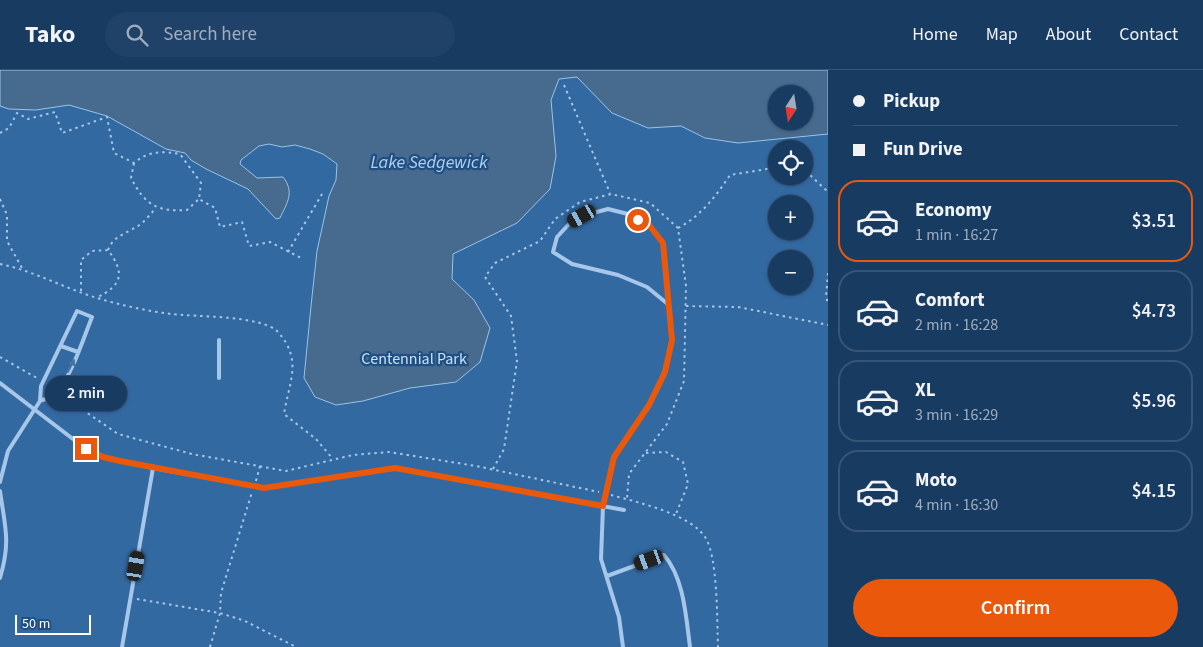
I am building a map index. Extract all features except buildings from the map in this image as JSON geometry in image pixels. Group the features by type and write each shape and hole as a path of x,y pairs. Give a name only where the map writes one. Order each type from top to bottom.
{"lane":[{"path":"623,647 619,617 602,559 603,506 614,457 649,405 665,372 672,340 670,305 663,243 649,225 628,214 608,210 582,216 570,223 556,237 553,252 572,264 618,275 647,287 670,305"},
{"path":"0,482 8,451 40,401 54,395 78,352 92,317 77,311 40,386 40,401"},
{"path":"219,340 219,378"},
{"path":"61,346 78,352"},
{"path":"0,384 86,449 103,457 154,468 264,488 395,468 624,510"},
{"path":"122,647 154,468"},
{"path":"0,490 8,535 6,558 0,578"},
{"path":"607,576 664,555 672,564 683,602 690,647"}],"path":[{"path":"564,85 611,194"},
{"path":"0,132 9,128 17,113 28,119 55,112 62,134 107,117 114,153 134,163"},
{"path":"166,152 180,154 201,183 198,200 187,210 172,211 156,208 140,195 131,178 134,163 145,154 166,152"},
{"path":"678,228 690,222 714,199 730,175 768,170"},
{"path":"813,178 828,192"},
{"path":"288,252 322,194"},
{"path":"493,469 504,449 517,361 511,316 485,277 494,263 540,241 555,219 580,202 611,194 650,203 678,228 682,249 686,306 684,381 667,424 629,474 627,499"},
{"path":"0,199 7,215 7,241 22,268"},
{"path":"198,200 214,208 220,227 242,222 249,246 270,242 303,259"},
{"path":"108,250 110,243 120,235 141,224 156,208"},
{"path":"81,291 81,260 92,251 108,250"},
{"path":"96,298 113,290 120,277 117,263 108,250"},
{"path":"0,264 22,268 96,298 170,314 252,320 276,330 290,349 294,375 284,414 316,440 333,460"},
{"path":"828,273 826,297 828,303"},
{"path":"686,306 738,307 828,325"},
{"path":"646,453 666,452 683,462 688,484 676,515"},
{"path":"210,647 220,612 221,593 260,466"},
{"path":"131,597 220,612 245,621 296,647"}],"green space":[{"name":"Centennial Park","path":"0,70 828,70 828,647 0,647"}],"water":[{"name":"Lake Sedgewick","path":"0,70 828,70 828,134 738,143 705,138 681,126 648,128 612,113 577,77 559,79 551,100 556,156 550,189 517,223 453,254 452,279 474,300 490,328 480,362 456,382 410,388 363,401 336,405 315,397 304,378 317,251 329,196 336,180 337,164 323,154 295,145 282,147 269,144 259,146 241,160 240,164 257,178 283,177 287,182 289,198 280,218 276,219 248,189 206,169 191,160 185,153 166,149 107,116 69,105 36,110 9,109 0,106"}],"route":[{"path":"86,449 103,457 120,461 264,488 395,468 603,506 614,457 649,405 665,372 672,340 663,243 649,225 638,220"}]}
